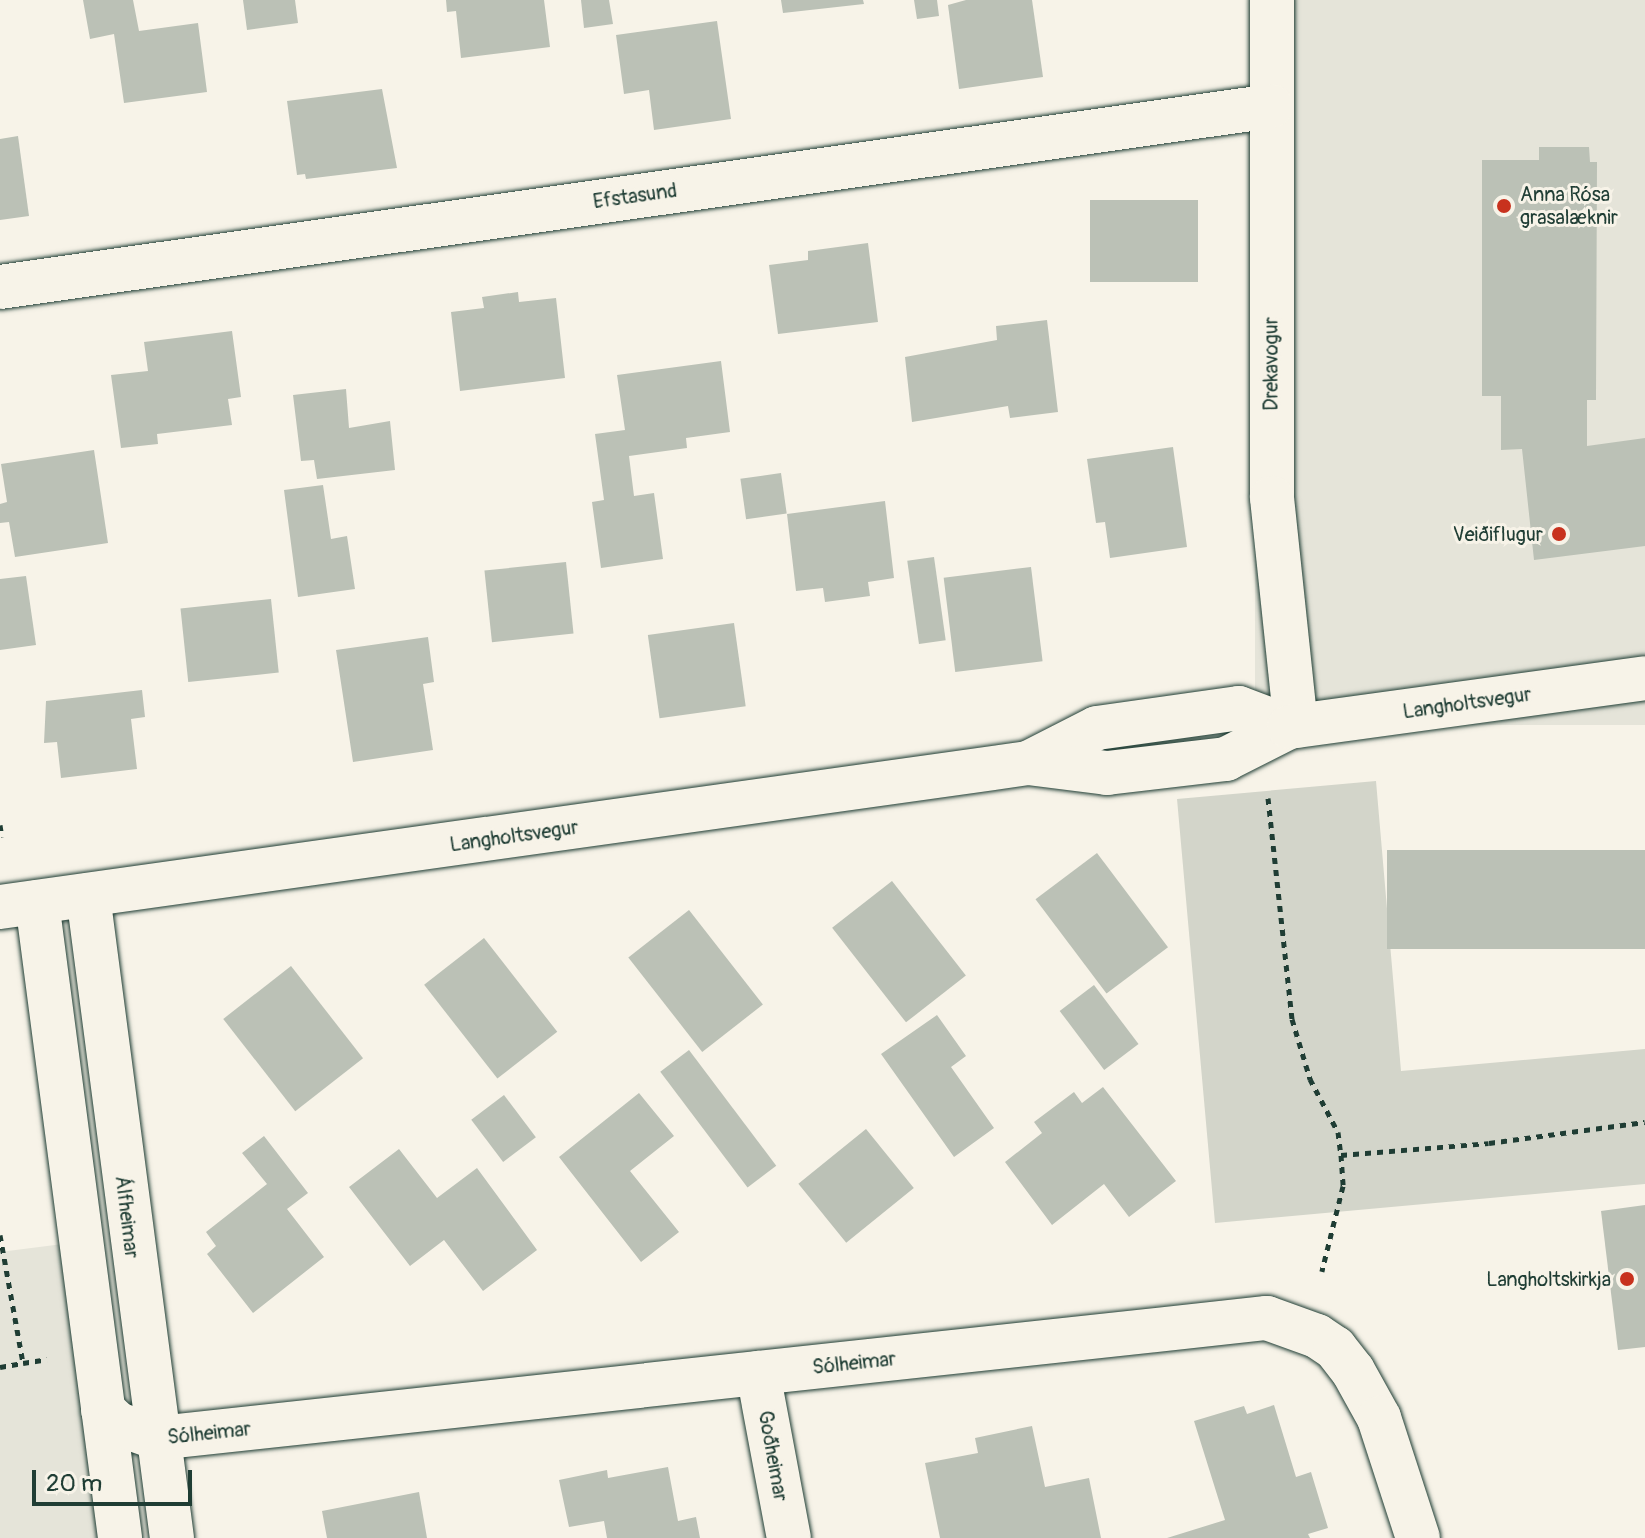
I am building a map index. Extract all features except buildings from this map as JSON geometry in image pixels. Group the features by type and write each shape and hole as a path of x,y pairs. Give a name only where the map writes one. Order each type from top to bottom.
{"street":[{"name":"Drekavogur","path":"1272,0 1272,498 1293,726"},
{"name":"Efstasund","path":"0,287 1271,106"},
{"name":"Langholtsvegur","path":"18,905 1028,763 1107,773 1226,759 1293,726 1645,678"},
{"name":"Álfheimar","path":"88,895 172,1538"},
{"path":"18,905 103,1410 120,1538"},
{"name":"Sólheimar","path":"103,1410 118,1424 158,1438 1267,1318 1295,1325 1335,1348 1353,1371 1379,1418 1418,1538"},
{"name":"Goðheimar","path":"758,1373 789,1538"},
{"name":"Sólheimar","path":"114,1488 137,1451 158,1438"}],"path":[{"path":"1268,798 1292,1019 1306,1068 1338,1132 1341,1155 1343,1186 1322,1271"},
{"path":"0,825 2,837"},
{"path":"1341,1155 1489,1143 1645,1122"},
{"path":"0,1235 23,1363"},
{"path":"0,1367 64,1356"}],"shaded area":[{"path":"1255,0 1645,0 1645,725 1255,725"},
{"path":"1376,781 1401,1071 1645,1049 1645,1184 1215,1223 1177,799"},
{"path":"94,1240 138,1538 0,1538 0,1252"}],"place":[{"name":"Anna Rósa grasalæknir","path":"1504,206"},
{"name":"Veiðiflugur","path":"1559,534"},
{"name":"Langholtskirkja","path":"1627,1279"}]}
